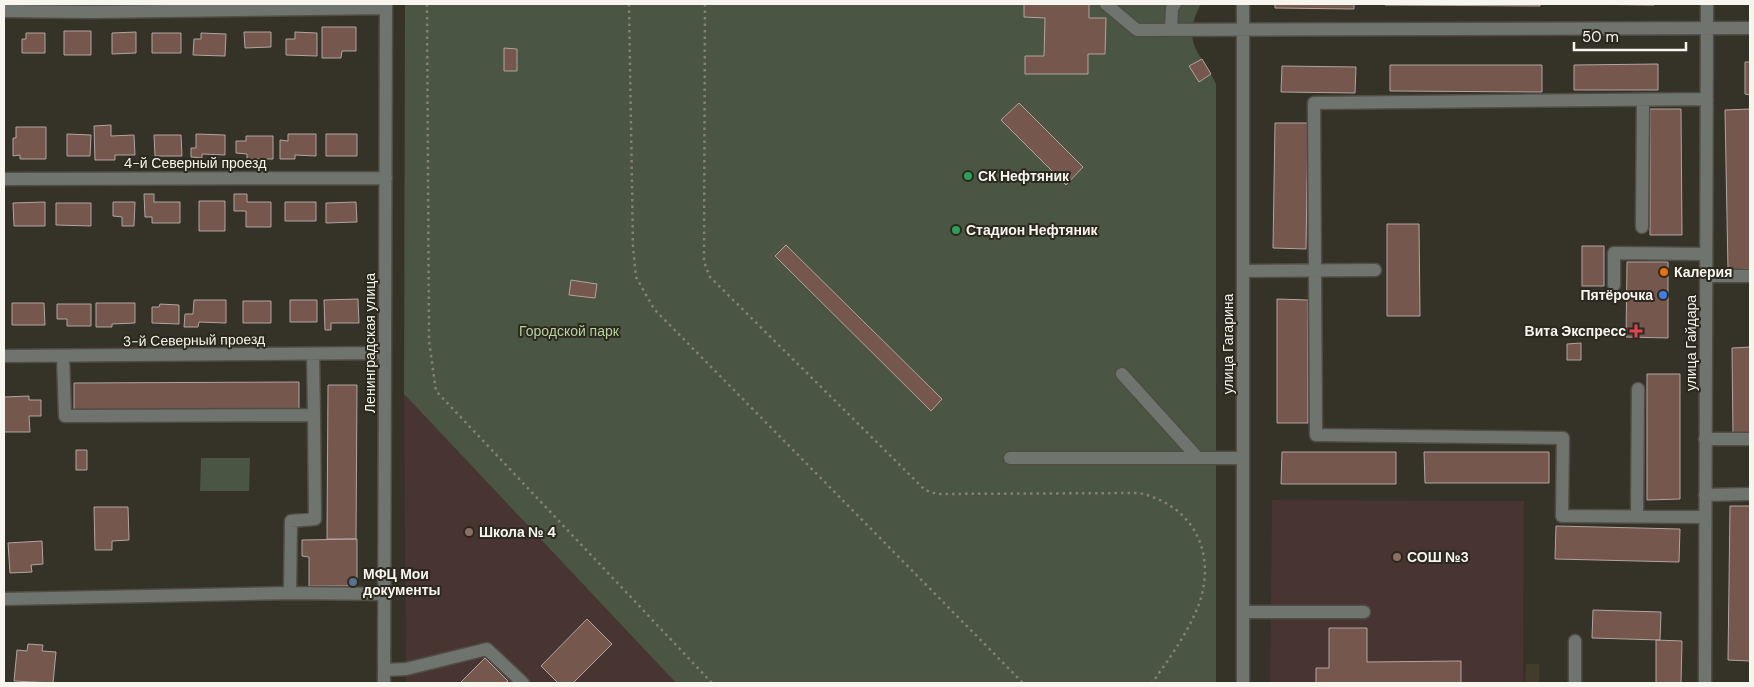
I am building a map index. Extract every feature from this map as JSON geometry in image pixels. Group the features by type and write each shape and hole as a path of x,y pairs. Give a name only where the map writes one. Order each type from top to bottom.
{"street":[{"path":"1106,4 1137,30 1750,28"},
{"path":"1170,30 1172,8 1175,4"},
{"name":"улица Гагарина","path":"1243,4 1243,683"},
{"name":"улица Гайдара","path":"1705,683 1706,4"},
{"path":"4,11 92,12 386,6"},
{"name":"Ленинградская улица","path":"384,677 386,6"},
{"path":"1705,517 1562,516 1563,438 1316,435 1314,103 1706,99"},
{"path":"1642,227 1643,100"},
{"name":"4-й Северный проезд","path":"4,179 386,178"},
{"path":"1614,285 1614,253 1706,254"},
{"path":"1243,271 1375,270"},
{"path":"1706,276 1750,276"},
{"name":"3-й Северный проезд","path":"4,356 385,353"},
{"path":"290,593 291,522 315,519 313,354"},
{"path":"62,357 65,416 314,415"},
{"path":"1122,374 1198,458"},
{"path":"1637,516 1638,389"},
{"path":"1706,439 1750,438"},
{"path":"1010,458 1243,458"},
{"path":"1705,495 1750,494"},
{"path":"4,599 290,593 385,594"},
{"path":"1243,612 1364,612"},
{"path":"1575,641 1575,683"},
{"path":"384,677 406,669 487,649 523,683"}],"path":[{"path":"427,4 429,340 436,391 712,683"},
{"path":"630,4 633,248 636,277 654,308 1023,683"},
{"path":"705,4 704,262 710,277 925,490 937,494 1139,493 1158,498 1185,516 1194,529 1199,542 1204,584 1199,604 1189,626 1152,683"}],"shaded area":[{"name":"Школа № 4","path":"404,394 676,683 406,683"},
{"name":"СОШ №3","path":"1272,500 1524,501 1523,683 1270,683"},
{"path":"1526,664 1539,664 1539,683 1525,683"}],"green space":[{"name":"Городской парк","path":"405,4 1201,4 1192,28 1192,38 1216,84 1216,683 676,683 404,394"},
{"path":"201,458 250,458 249,491 200,491"}],"building":[{"path":"1024,4 1089,4 1089,18 1106,18 1105,54 1088,54 1088,74 1025,74 1025,56 1044,56 1045,18 1024,17"},
{"path":"1275,4 1354,4 1354,9 1275,8"},
{"path":"1540,4 1540,6 1385,5"},
{"path":"1574,4 1654,4 1654,5"},
{"path":"322,27 356,27 356,51 342,51 341,58 322,58"},
{"path":"64,31 91,31 91,55 64,55"},
{"path":"136,32 136,53 112,54 112,33"},
{"path":"244,32 271,32 271,47 245,48"},
{"path":"295,32 317,33 317,56 286,55 286,39 295,39"},
{"path":"26,33 45,33 45,53 22,53 22,39 26,39"},
{"path":"152,33 181,33 181,53 152,53"},
{"path":"201,33 226,34 225,56 193,55 194,39 201,39"},
{"path":"504,48 517,49 517,71 504,71"},
{"path":"1202,59 1211,74 1199,82 1189,66"},
{"path":"1745,62 1750,62 1750,95 1745,94"},
{"path":"1658,64 1658,90 1574,90 1574,65"},
{"path":"1390,65 1542,65 1542,92 1390,91"},
{"path":"1282,66 1356,67 1355,93 1281,92"},
{"path":"1019,103 1083,167 1066,185 1001,120"},
{"path":"1650,109 1681,109 1682,235 1650,235"},
{"path":"1750,109 1750,269 1728,270 1725,110"},
{"path":"1275,123 1308,123 1306,249 1273,248"},
{"path":"111,125 111,136 134,135 135,155 115,155 115,160 95,160 94,126"},
{"path":"16,127 46,127 46,159 20,159 20,155 13,156 13,138 16,138"},
{"path":"67,134 91,135 90,156 67,156"},
{"path":"196,134 225,135 225,155 202,154 202,158 191,157 191,148 196,148"},
{"path":"288,134 316,134 316,156 295,155 295,159 280,159 280,140 288,141"},
{"path":"326,134 357,134 357,156 326,156"},
{"path":"154,135 181,135 182,156 155,156"},
{"path":"246,136 273,136 273,159 247,159 247,154 236,153 236,141 246,141"},
{"path":"144,194 154,194 154,202 180,202 180,223 152,223 152,217 145,217"},
{"path":"234,194 247,194 247,202 271,202 271,227 246,227 246,211 234,211"},
{"path":"199,201 225,201 225,231 199,231"},
{"path":"45,202 45,226 14,226 13,203"},
{"path":"113,202 135,202 134,226 122,226 122,217 113,216"},
{"path":"285,202 316,202 316,221 285,221"},
{"path":"356,202 357,222 326,223 326,203"},
{"path":"56,203 91,203 91,226 56,225"},
{"path":"1387,224 1419,224 1420,316 1387,316"},
{"path":"786,245 942,399 931,411 775,256"},
{"path":"1582,246 1604,246 1604,286 1582,286"},
{"path":"1627,262 1668,262 1668,338 1626,337"},
{"path":"571,280 597,284 595,298 569,295"},
{"path":"358,299 359,323 331,323 331,330 325,330 324,300"},
{"path":"1277,299 1308,300 1308,423 1277,423"},
{"path":"194,300 226,300 226,323 199,322 198,327 184,327 185,314 193,314"},
{"path":"290,300 317,300 317,322 290,322"},
{"path":"243,301 271,301 271,323 243,323"},
{"path":"12,303 44,303 45,325 12,325"},
{"path":"96,303 135,303 135,323 112,324 112,327 96,327"},
{"path":"57,304 91,304 91,326 67,326 67,319 57,319"},
{"path":"160,304 179,305 179,324 152,323 152,307 159,307"},
{"path":"1581,343 1581,360 1567,360 1567,344"},
{"path":"1750,347 1750,435 1733,436 1732,348"},
{"path":"1647,374 1680,374 1680,499 1647,500"},
{"path":"299,382 299,410 74,411 74,383"},
{"path":"328,385 357,385 356,539 327,539"},
{"path":"29,396 29,400 41,400 41,416 29,416 30,432 4,432 4,397"},
{"path":"76,450 87,450 87,470 76,470"},
{"path":"1282,452 1396,452 1396,484 1281,484"},
{"path":"1424,452 1549,452 1549,483 1425,483"},
{"path":"1730,506 1750,506 1750,661 1728,660"},
{"path":"94,507 128,507 129,540 112,541 112,550 95,550"},
{"path":"1556,526 1680,529 1679,562 1555,559"},
{"path":"357,539 357,586 309,586 309,557 302,556 302,540"},
{"path":"42,541 43,564 31,565 32,572 10,573 8,543"},
{"path":"1593,610 1661,612 1660,640 1592,638"},
{"path":"587,619 612,644 573,683 558,683 541,666"},
{"path":"1329,628 1367,628 1367,662 1461,661 1461,683 1316,683 1316,668 1329,668"},
{"path":"1656,640 1682,641 1681,683 1656,683"},
{"path":"28,644 43,645 42,651 56,652 53,683 14,681 17,650 27,651"},
{"path":"485,658 508,681 505,683 460,683"}],"place":[{"name":"СК Нефтяник","path":"968,176"},
{"name":"Стадион Нефтяник","path":"956,230"},
{"name":"Калерия","path":"1664,272"},
{"name":"Пятёрочка","path":"1663,295"},
{"name":"Вита Экспресс","path":"1636,331"},
{"name":"Школа № 4","path":"469,532"},
{"name":"СОШ №3","path":"1397,557"},
{"name":"МФЦ Мои документы","path":"353,582"}]}
